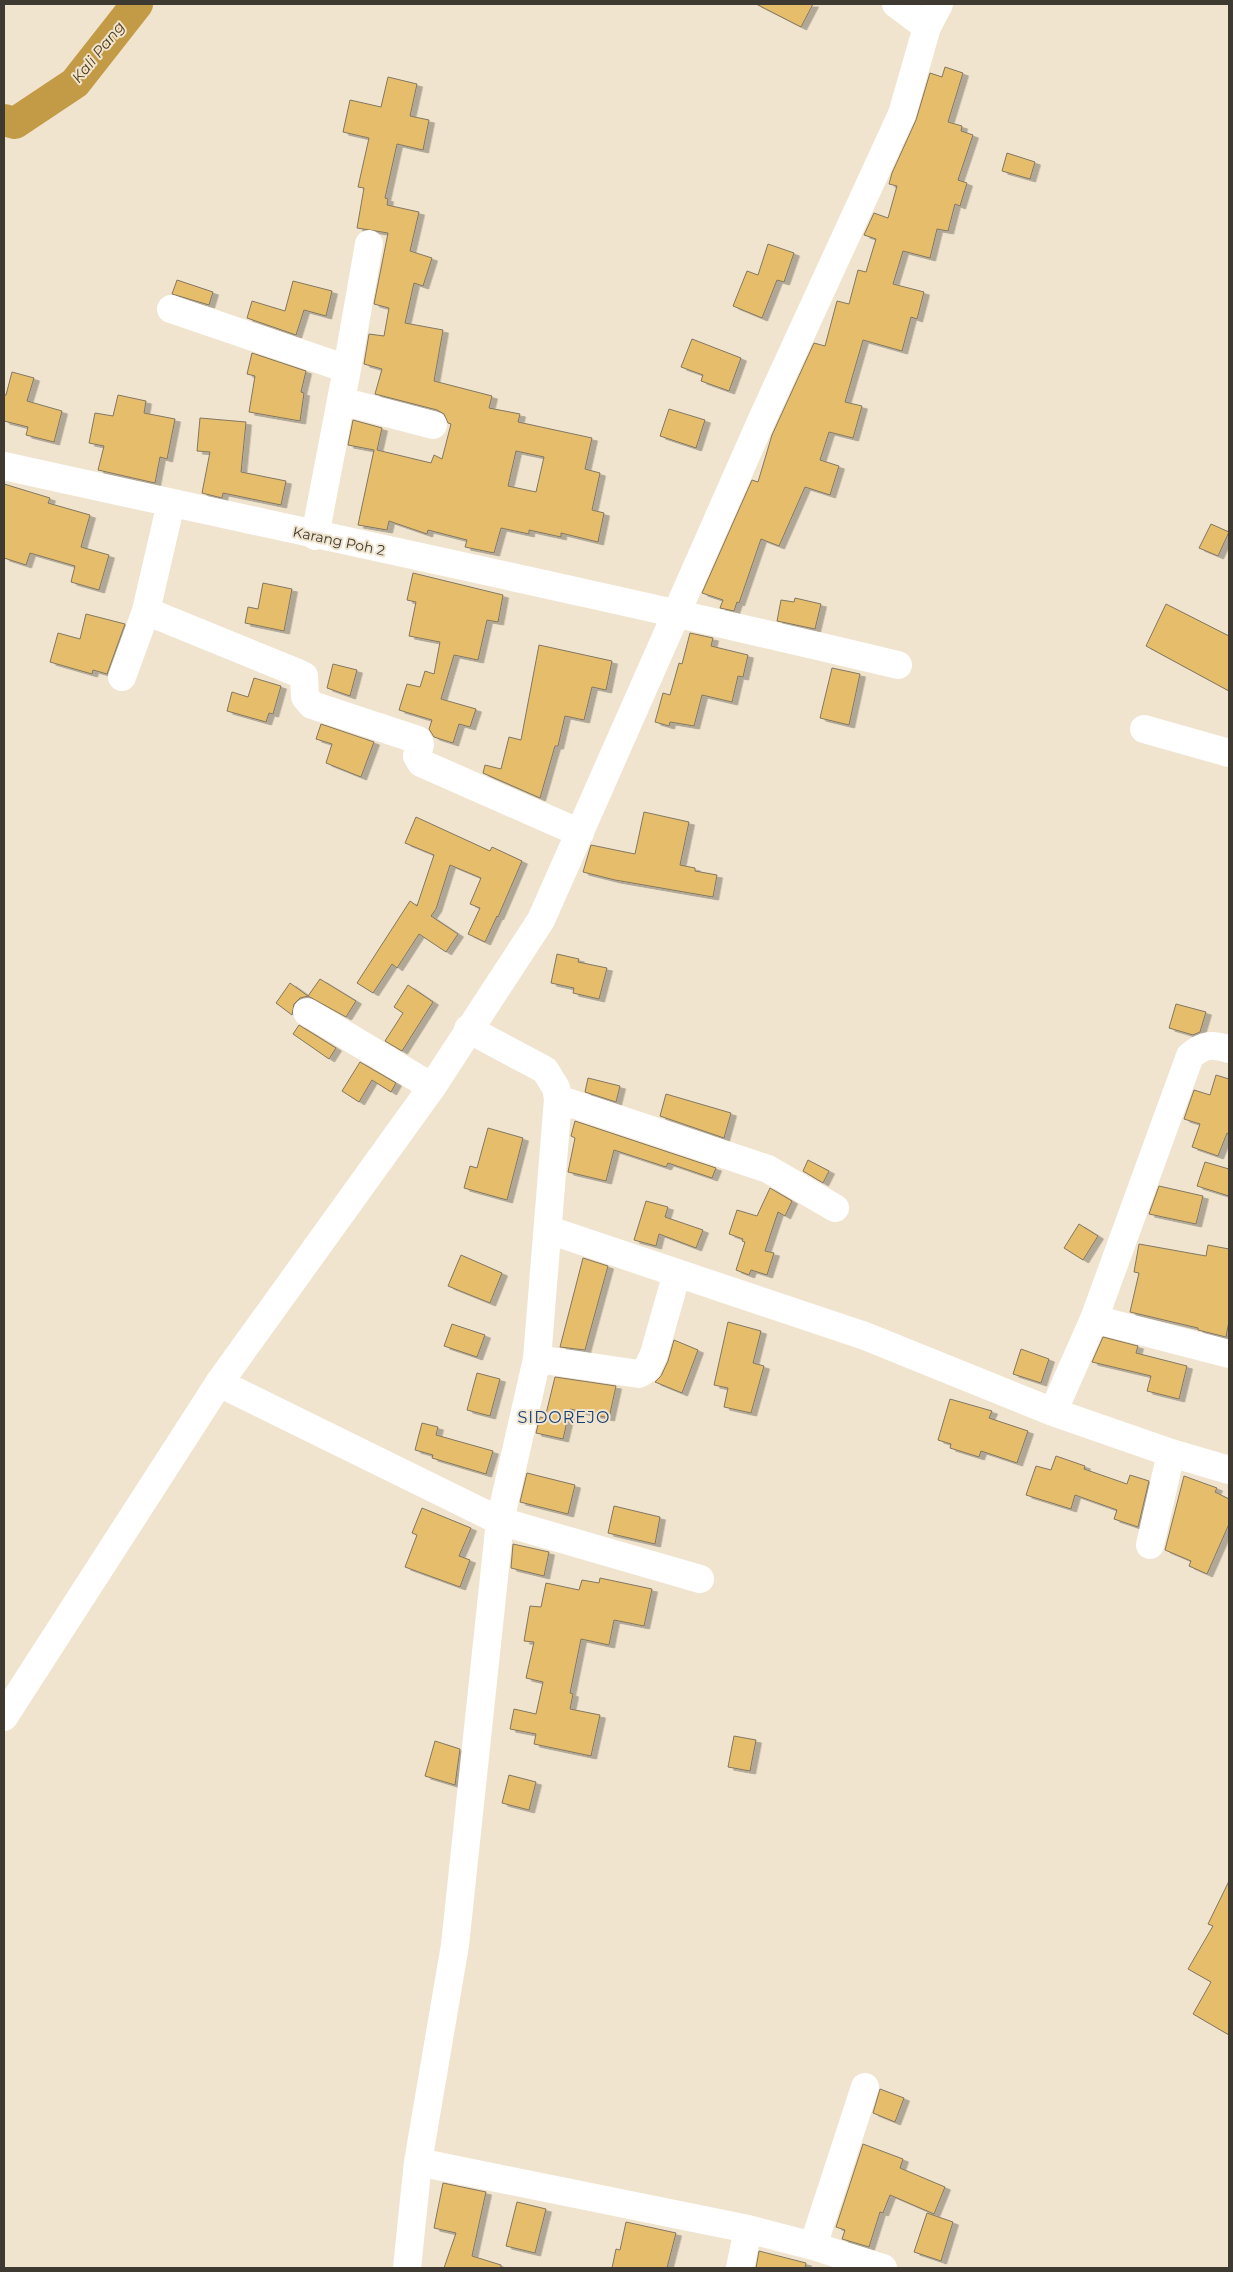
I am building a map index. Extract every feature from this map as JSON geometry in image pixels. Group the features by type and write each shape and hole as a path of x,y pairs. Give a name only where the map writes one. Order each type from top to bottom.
{"street":[{"path":"4,1716 219,1383 432,1087 468,1029 541,920 791,354 902,114 933,15 896,4"},
{"path":"315,536 369,244"},
{"path":"171,309 347,369"},
{"path":"341,401 434,425"},
{"name":"Karang Poh 2","path":"4,466 315,536 676,612 898,665"},
{"path":"122,677 146,611 171,503"},
{"path":"146,611 304,676 305,697 312,705 418,740 420,744 417,756 421,763 580,833"},
{"path":"1144,729 1226,745"},
{"path":"307,1012 432,1087"},
{"path":"407,2268 418,2162 455,1944 500,1521 537,1359 549,1230 558,1099 556,1088 545,1070 468,1029"},
{"path":"1053,1412 1094,1319 1190,1056 1200,1048 1215,1045 1229,1049"},
{"path":"558,1099 768,1169 835,1208"},
{"path":"549,1230 865,1336 1053,1412 1229,1470"},
{"path":"537,1359 639,1374 647,1369 654,1354 677,1273"},
{"path":"1094,1319 1229,1354"},
{"path":"219,1383 500,1521 700,1579"},
{"path":"1150,1545 1171,1452"},
{"path":"813,2246 865,2088"},
{"path":"418,2162 748,2229 813,2246 883,2268"},
{"path":"740,2268 748,2229"}],"building":[{"path":"756,4 813,4 801,27"},
{"path":"945,67 963,73 948,122 962,126 961,131 973,135 958,180 967,183 960,206 955,204 948,231 937,229 930,258 903,251 893,284 924,292 917,319 911,317 902,351 863,340 845,402 862,406 853,438 829,432 820,460 839,466 830,495 805,487 779,546 761,539 739,603 737,602 734,611 720,608 723,600 702,593 752,480 758,482 772,435 814,343 825,346 837,301 849,304 858,270 866,272 876,239 864,235 874,213 888,218 897,186 889,184 892,173 916,120 930,73 942,77"},
{"path":"388,77 417,84 410,116 429,120 423,150 397,144 385,198 388,199 387,205 419,212 410,251 432,258 423,286 414,283 405,323 443,330 434,381 492,396 489,408 520,414 518,422 592,438 585,469 600,473 592,510 604,513 598,542 561,533 561,537 529,530 529,534 501,528 494,553 465,547 467,540 428,530 427,534 389,521 387,530 358,525 374,450 348,445 353,420 382,428 377,450 431,463 434,455 442,459 451,424 448,423 444,414 437,410 375,394 382,369 364,364 369,334 384,336 389,308 374,304 388,233 357,228 364,188 358,187 369,138 343,132 350,100 381,107","holes":["516,451 544,457 536,492 508,486"]},
{"path":"1007,153 1035,162 1030,179 1002,171"},
{"path":"768,244 794,253 784,282 777,280 762,318 733,306 747,271 758,275"},
{"path":"177,280 213,292 209,305 172,294"},
{"path":"293,281 332,291 326,316 304,310 296,335 247,318 252,301 285,311"},
{"path":"692,339 741,358 729,391 701,381 703,375 681,367"},
{"path":"252,353 306,371 301,392 304,393 300,421 249,412 255,376 247,374"},
{"path":"12,372 34,378 27,401 62,411 54,442 26,435 28,427 4,421 4,395 6,395"},
{"path":"118,395 146,401 144,413 175,419 167,459 160,457 155,483 98,470 104,446 89,443 95,413 113,416"},
{"path":"669,409 705,420 696,448 660,436"},
{"path":"200,418 246,422 241,472 286,481 281,505 223,493 222,498 202,493 210,452 197,451"},
{"path":"4,484 50,498 48,503 90,515 81,547 109,555 99,590 71,582 75,566 30,553 26,565 4,558"},
{"path":"1211,524 1229,532 1218,556 1199,548"},
{"path":"413,573 503,595 498,622 487,620 478,660 454,655 441,699 476,709 470,727 459,724 453,743 434,737 429,729 432,720 399,710 407,684 420,687 425,671 434,674 440,642 409,636 416,602 407,600"},
{"path":"263,583 292,589 284,631 245,623 248,607 258,609"},
{"path":"795,598 821,604 815,629 777,621 781,600 794,602"},
{"path":"1166,604 1229,636 1229,691 1146,646"},
{"path":"86,614 125,624 107,674 93,670 92,674 50,662 58,633 80,639"},
{"path":"690,633 713,638 711,646 748,655 743,677 738,676 732,702 702,695 694,726 670,722 669,726 655,722 663,693 670,695 679,663 682,664"},
{"path":"539,645 612,661 606,690 592,687 584,720 565,716 558,746 555,746 540,798 483,773 485,765 501,769 509,737 521,740"},
{"path":"333,664 357,670 350,696 327,688"},
{"path":"832,668 860,674 849,725 820,718"},
{"path":"254,678 281,686 273,714 269,713 266,722 227,711 232,692 248,697"},
{"path":"321,724 374,742 361,777 326,763 332,744 316,739"},
{"path":"644,812 689,822 680,865 695,868 695,871 717,875 713,897 615,880 583,872 591,845 635,854"},
{"path":"416,817 490,851 492,847 522,861 485,942 468,934 480,908 470,904 481,878 450,865 436,909 431,916 458,934 446,952 419,934 397,968 392,964 373,993 357,983 410,901 417,906 434,855 405,843"},
{"path":"557,954 579,959 578,962 607,968 599,999 573,993 574,988 551,983"},
{"path":"320,979 356,1001 346,1017 308,996"},
{"path":"290,983 308,996 300,998 294,1004 292,1015 276,1003"},
{"path":"408,985 433,1002 402,1051 385,1041 403,1013 394,1007"},
{"path":"1176,1004 1206,1012 1200,1032 1193,1035 1169,1028"},
{"path":"299,1025 336,1048 329,1059 293,1034"},
{"path":"360,1062 396,1083 391,1092 372,1080 359,1102 342,1091"},
{"path":"1216,1075 1229,1079 1229,1134 1227,1133 1218,1156 1192,1147 1200,1124 1184,1119 1194,1090 1210,1095"},
{"path":"588,1078 620,1086 616,1102 585,1092"},
{"path":"666,1094 731,1113 724,1138 660,1116"},
{"path":"575,1121 716,1168 712,1178 668,1163 666,1167 614,1150 606,1181 568,1172 575,1138 571,1136"},
{"path":"488,1128 523,1138 507,1200 464,1188 470,1166 477,1168"},
{"path":"808,1160 829,1171 823,1183 803,1171"},
{"path":"1205,1162 1229,1169 1229,1196 1197,1186"},
{"path":"1159,1186 1203,1196 1196,1224 1149,1214"},
{"path":"770,1188 792,1201 785,1216 778,1212 765,1251 774,1253 767,1275 751,1270 749,1275 736,1270 745,1242 742,1241 743,1239 729,1234 737,1210 757,1216"},
{"path":"646,1201 668,1207 665,1217 703,1230 696,1248 659,1234 656,1246 634,1240"},
{"path":"1079,1224 1098,1236 1083,1260 1064,1248"},
{"path":"1139,1244 1206,1256 1208,1245 1229,1249 1229,1321 1226,1337 1198,1330 1198,1328 1130,1312 1139,1273 1134,1272"},
{"path":"461,1255 502,1273 490,1303 448,1286"},
{"path":"583,1258 608,1266 585,1350 560,1347"},
{"path":"728,1322 761,1331 753,1363 764,1366 751,1413 724,1407 728,1388 714,1385"},
{"path":"452,1324 485,1335 477,1357 444,1346"},
{"path":"1103,1337 1138,1346 1136,1353 1187,1366 1179,1399 1147,1391 1151,1376 1092,1362"},
{"path":"674,1340 698,1350 682,1393 655,1382 661,1376 668,1361"},
{"path":"1021,1349 1049,1359 1041,1383 1013,1374"},
{"path":"477,1373 500,1379 490,1416 467,1410"},
{"path":"555,1377 616,1386 609,1418 570,1409 563,1439 536,1433 540,1417 545,1418"},
{"path":"950,1399 992,1411 989,1418 1028,1431 1017,1463 981,1451 979,1457 950,1448 951,1444 938,1440"},
{"path":"422,1423 438,1427 436,1435 493,1451 486,1474 432,1458 433,1455 415,1450"},
{"path":"1056,1456 1085,1466 1084,1469 1127,1484 1130,1475 1149,1481 1138,1527 1114,1519 1117,1510 1075,1495 1071,1509 1026,1495 1036,1466 1051,1470"},
{"path":"527,1473 575,1485 568,1514 520,1502"},
{"path":"1184,1476 1217,1488 1215,1492 1229,1499 1229,1524 1207,1574 1189,1566 1191,1561 1165,1550"},
{"path":"614,1506 660,1517 655,1544 608,1533"},
{"path":"422,1508 471,1528 459,1556 470,1560 460,1587 405,1567 417,1535 412,1533"},
{"path":"513,1544 549,1552 544,1576 511,1568"},
{"path":"600,1578 652,1589 644,1626 614,1620 609,1645 581,1639 570,1693 573,1694 570,1709 600,1715 591,1756 534,1744 536,1734 510,1729 514,1709 536,1714 543,1682 526,1678 534,1642 524,1641 530,1606 541,1607 546,1583 579,1590 582,1580 599,1583"},
{"path":"734,1736 756,1740 750,1771 728,1767"},
{"path":"435,1741 460,1749 455,1785 425,1776"},
{"path":"509,1775 536,1782 529,1810 502,1803"},
{"path":"1229,1881 1229,2035 1193,2014 1211,1982 1188,1969 1213,1926 1208,1924"},
{"path":"880,2089 904,2098 895,2122 873,2113"},
{"path":"863,2144 903,2159 900,2168 945,2187 934,2214 890,2195 883,2213 880,2212 869,2247 842,2239 845,2230 836,2227"},
{"path":"443,2183 486,2192 472,2256 501,2265 501,2268 444,2268 456,2233 434,2228"},
{"path":"517,2202 546,2209 535,2253 506,2246"},
{"path":"927,2213 953,2222 941,2261 914,2252"},
{"path":"626,2222 676,2233 667,2268 612,2268 616,2249 620,2250"},
{"path":"759,2251 806,2263 805,2268 756,2268"}],"waterway":[{"name":"Kali Pang","path":"4,120 15,123 75,83 137,4"}],"district":[{"name":"SIDOREJO","path":"564,1417"}]}
